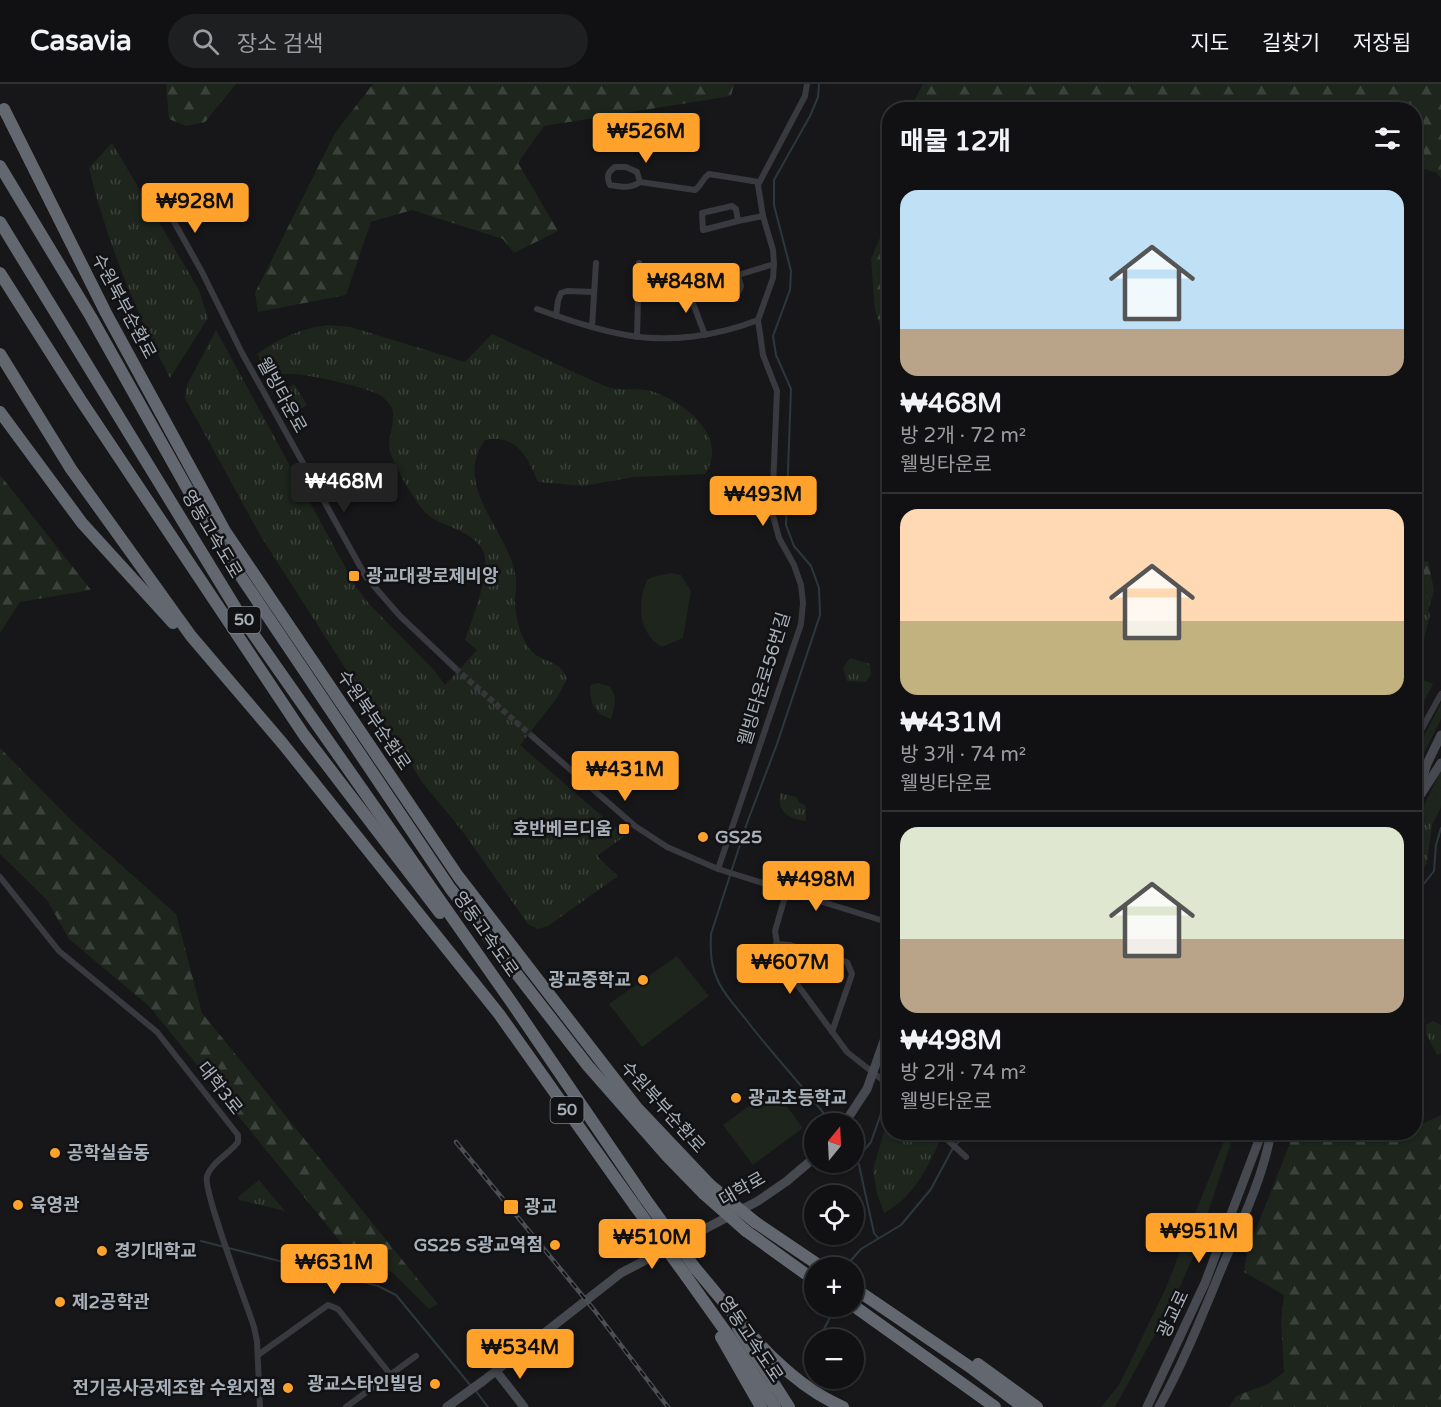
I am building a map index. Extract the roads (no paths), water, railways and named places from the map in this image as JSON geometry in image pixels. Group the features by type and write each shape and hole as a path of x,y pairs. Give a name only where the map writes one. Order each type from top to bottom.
{"highway":[{"name":"수원북부순환로","path":"4,109 106,313 225,531 458,876 637,1108 707,1189 746,1231 804,1273"},
{"name":"수원북부순환로","path":"0,166 92,317 215,538 450,888 595,1074 667,1156 707,1189 808,1257"},
{"name":"영동고속도로","path":"0,222 240,615 512,1003 639,1201"},
{"name":"영동고속도로","path":"0,273 80,399 304,735 409,874 512,1003"},
{"name":"영동고속도로","path":"0,354 71,470 191,636 283,744 499,1014 789,1407"},
{"name":"영동고속도로","path":"0,412 82,523 238,692"},
{"name":"영동고속도로","path":"691,1272 775,1407"},
{"path":"691,1272 761,1407"},
{"path":"691,1272 783,1367 814,1392 843,1407"},
{"path":"864,1295 970,1367 1023,1407"},
{"path":"864,1295 954,1347 1001,1379 1036,1407"},
{"path":"864,1314 995,1407"},
{"path":"864,1315 981,1407"}],"main road":[{"path":"1422,779 1441,735"},
{"path":"1422,790 1441,763"},
{"path":"851,1113 867,1089 882,1047"},
{"name":"광교로","path":"1147,1407 1205,1283 1259,1140"},
{"name":"광교로","path":"1159,1407 1190,1344 1238,1229 1260,1174 1270,1140"},
{"name":"대학로","path":"447,1407 621,1272 758,1201 787,1182 804,1167"},
{"path":"496,1371 524,1407"}],"street":[{"path":"640,182 637,172 626,167 615,167 609,171 607,179 610,185 622,188 633,187 640,182 695,190 709,174 759,182 805,96 807,84"},
{"name":"웰빙타운로56번길","path":"718,868 801,624 803,603 801,585 794,565 779,538 772,512 777,392 763,355 758,320 773,278 774,264 773,250 763,216 759,182"},
{"name":"웰빙타운로","path":"179,193 163,202 202,272 242,353 366,577 400,616 455,668"},
{"path":"738,221 736,209 732,206 702,213 703,230 763,216"},
{"path":"592,327 596,263"},
{"path":"637,337 639,263"},
{"path":"738,275 741,286 739,291 720,295 715,292 714,280 774,264"},
{"path":"556,316 561,293 567,291 594,292"},
{"path":"663,296 675,295 691,298 705,335"},
{"path":"537,309 592,327 637,337 705,335 730,331 758,320"},
{"path":"1422,728 1441,694"},
{"path":"533,737 651,838 678,852 726,871 882,920"},
{"name":"대학3로","path":"0,877 59,951 157,1032 238,1135 238,1142 211,1168 206,1180 217,1220 254,1327 258,1355 260,1407"},
{"path":"787,890 777,921 776,944 780,962 847,1052 882,1079"},
{"path":"776,944 790,945 847,962 850,966 852,974 832,1032"},
{"path":"947,1140 966,1157"},
{"path":"258,1355 328,1305 338,1309 390,1374"},
{"path":"346,1407 416,1356"}],"waterway":[{"path":"819,84 818,97 810,116 774,180 774,205 791,271 790,290 773,336 776,355 791,389 786,525 794,546 811,566 819,588 820,615 777,744 747,823 711,934 711,947 714,971 724,992 823,1113"},
{"path":"1422,886 1434,871 1436,845 1441,828"},
{"path":"864,1150 871,1142 882,1111"},
{"path":"854,1257 861,1249 901,1225 931,1189 954,1146 961,1140"},
{"path":"861,1173 874,1233 878,1238"},
{"path":"201,1241 378,1286 396,1295 471,1386"},
{"path":"824,1329 830,1317"},
{"path":"475,1390 488,1407"}],"tunnel":[{"path":"455,668 533,737"}],"railway":[{"path":"456,1142 595,1311 668,1407"}],"place":[{"name":"광교대광로제비앙","path":"354,576"},
{"name":"호반베르디움","path":"624,829"},
{"name":"GS25","path":"703,837"},
{"name":"광교중학교","path":"643,980"},
{"name":"광교초등학교","path":"736,1098"},
{"name":"공학실습동","path":"55,1153"},
{"name":"육영관","path":"18,1205"},
{"name":"광교","path":"511,1207"},
{"name":"GS25 S광교역점","path":"555,1245"},
{"name":"경기대학교","path":"102,1251"},
{"name":"제2공학관","path":"60,1302"},
{"name":"광교스타인빌딩","path":"435,1384"},
{"name":"전기공사공제조합 수원지점","path":"288,1388"}]}
